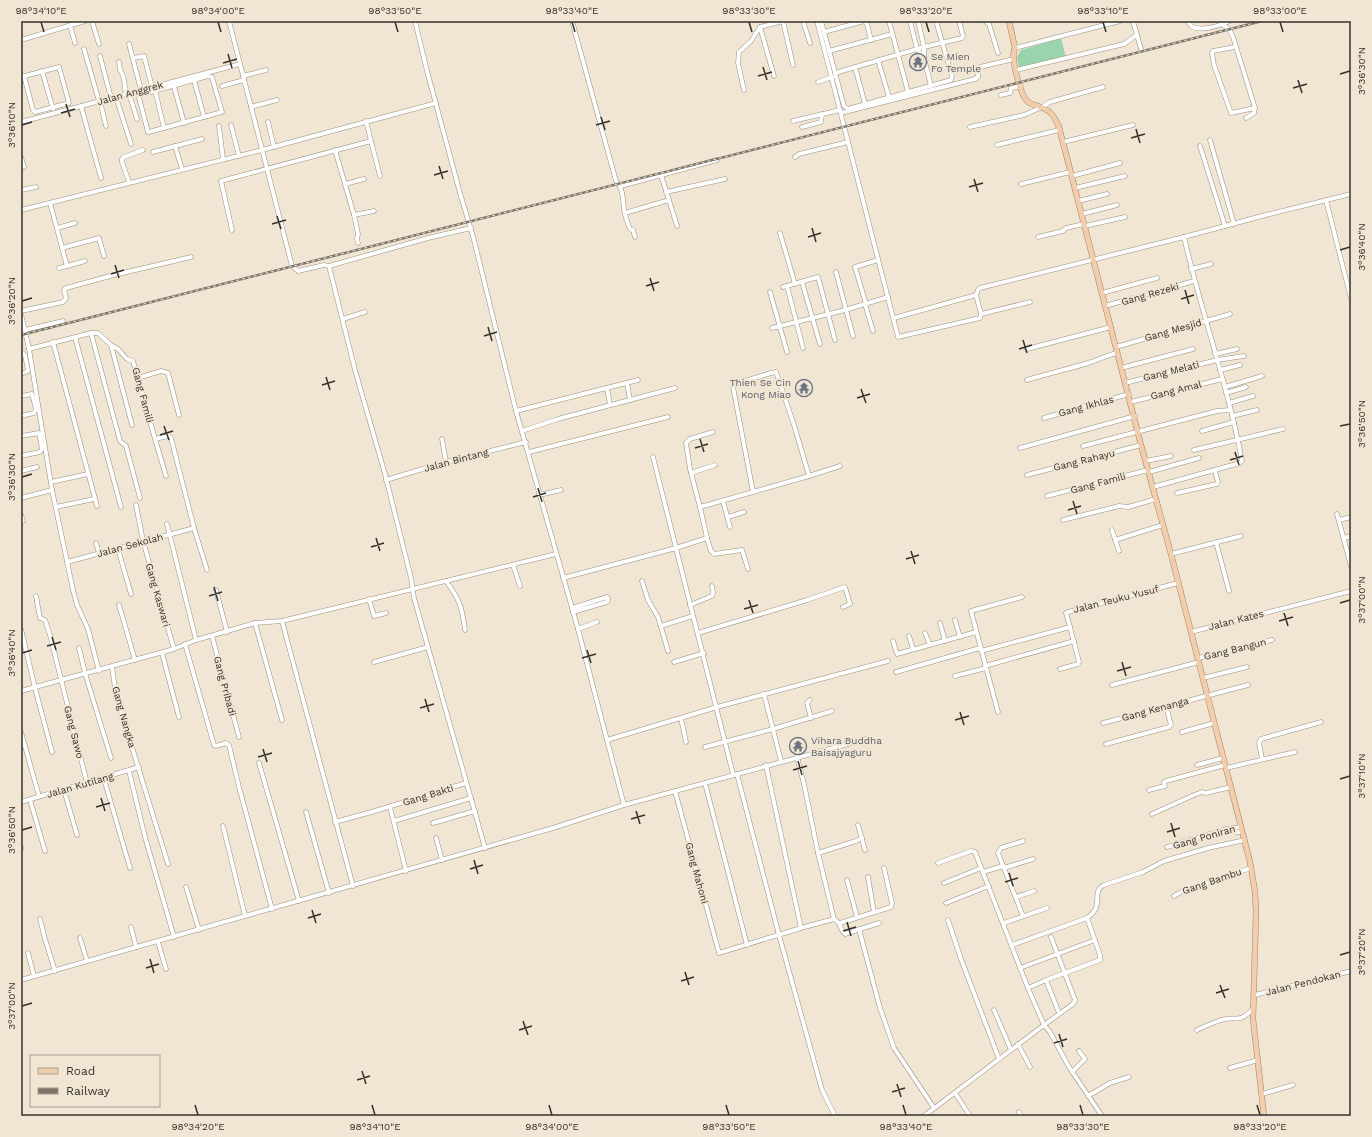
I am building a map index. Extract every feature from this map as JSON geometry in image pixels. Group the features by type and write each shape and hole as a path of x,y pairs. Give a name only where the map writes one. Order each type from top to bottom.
{"main road":[{"path":"1008,21 1015,48 1013,52 1016,70 1020,86 1026,100 1031,104 1042,107 1052,113 1063,142 1245,840 1255,892 1256,912 1253,1009 1264,1116"}],"street":[{"path":"21,40 85,21"},
{"path":"92,21 99,44"},
{"path":"229,21 292,266 298,271 324,265 329,266 428,238 471,228"},
{"path":"415,21 460,193 471,228 516,411 529,452 539,495 578,629 624,805"},
{"path":"572,21 616,181 621,186 625,213 630,229 633,230 635,236"},
{"path":"744,90 738,63 738,54 741,49 754,38 760,27 783,21 793,65"},
{"path":"803,21 810,43"},
{"path":"817,21 898,337 978,318 981,314 1030,302"},
{"path":"821,21 845,107 848,109 949,81 952,78 936,21"},
{"path":"824,32 864,21 867,24 871,40"},
{"path":"889,21 908,92"},
{"path":"910,21 917,49 924,58"},
{"path":"918,21 924,47 924,58 931,86"},
{"path":"835,73 962,37 959,21"},
{"path":"984,21 989,24 998,52"},
{"path":"1015,48 1120,21"},
{"path":"1133,21 1141,49"},
{"path":"1187,21 1192,27 1196,28 1223,25 1230,21"},
{"path":"70,25 75,43"},
{"path":"1223,25 1229,29 1233,37 1255,108 1254,113 1246,118"},
{"path":"760,27 774,76"},
{"path":"829,51 892,34"},
{"path":"1016,70 1124,44 1137,35"},
{"path":"129,44 141,90"},
{"path":"1235,47 1213,51 1212,54 1214,65 1231,113 1255,108"},
{"path":"84,49 106,126"},
{"path":"100,56 113,97 131,144"},
{"path":"133,58 144,56 164,128"},
{"path":"794,121 822,114 841,112 975,79 978,77 978,69 980,67 1014,58"},
{"path":"878,60 889,97"},
{"path":"119,62 120,70 122,72 127,93 136,119"},
{"name":"Jalan Anggrek","path":"21,122 127,93 154,89 240,64"},
{"path":"58,67 60,68 68,103 37,112 33,110 23,76 58,67"},
{"path":"856,67 865,104"},
{"path":"222,86 266,70"},
{"path":"42,71 54,113"},
{"path":"154,89 139,96 147,130 149,132 204,118 222,113 212,77 208,76 173,83 184,123"},
{"path":"818,82 832,77"},
{"path":"194,80 204,118"},
{"path":"1001,95 1010,93 1011,88 1020,86"},
{"path":"970,127 1024,115 1050,102 1103,87"},
{"path":"251,107 277,100"},
{"path":"21,210 274,147 436,103"},
{"path":"81,106 101,178"},
{"path":"802,127 821,122 822,114"},
{"path":"366,121 380,176"},
{"path":"268,122 274,147"},
{"path":"231,125 239,156"},
{"path":"1063,142 1133,125"},
{"path":"219,126 223,159"},
{"path":"997,145 1059,130"},
{"path":"153,152 202,139"},
{"path":"1210,140 1234,224"},
{"path":"232,230 221,181 371,141"},
{"path":"796,158 801,154 848,142"},
{"path":"175,146 182,169"},
{"path":"1200,146 1225,226"},
{"path":"129,182 122,159 144,150"},
{"path":"335,150 354,215 358,234 358,243"},
{"path":"21,157 24,167"},
{"path":"621,186 717,160"},
{"path":"1021,184 1120,163"},
{"path":"661,175 677,226"},
{"path":"1075,188 1125,176"},
{"path":"345,184 364,179"},
{"path":"666,192 725,179"},
{"path":"21,190 36,187"},
{"path":"1078,201 1107,194"},
{"path":"981,314 976,295 980,288 1351,194"},
{"path":"625,213 669,200"},
{"path":"1326,200 1351,299"},
{"path":"50,203 67,266"},
{"path":"1082,214 1117,205"},
{"path":"354,215 374,211"},
{"path":"1038,237 1063,231 1066,228 1125,217"},
{"path":"57,228 75,223"},
{"path":"780,233 795,284"},
{"path":"1153,487 1242,462 1225,387 1194,281 1184,237"},
{"path":"62,248 99,238 104,256"},
{"path":"21,311 63,302 66,300 64,290 66,288 191,257"},
{"path":"873,331 855,267 878,260"},
{"path":"59,268 86,261"},
{"path":"1191,268 1211,264"},
{"path":"329,266 355,370 386,480 411,578 412,588 485,848"},
{"path":"836,272 853,336"},
{"path":"1344,274 1351,273"},
{"path":"803,348 785,286 818,277 835,340"},
{"path":"1102,292 1157,278"},
{"name":"Gang Rezeki","path":"1105,306 1194,281"},
{"path":"802,282 820,344"},
{"path":"770,292 787,352"},
{"path":"894,318 976,295"},
{"path":"772,328 846,310 888,297"},
{"path":"343,319 365,312"},
{"path":"21,314 25,330 23,337 29,349 52,490 75,599 88,630 99,671"},
{"name":"Gang Mesjid","path":"1116,347 1230,314"},
{"path":"25,330 63,321"},
{"path":"1027,349 1110,327"},
{"path":"29,349 91,333 98,333 111,345 132,424"},
{"path":"91,333 120,441 126,446 140,498"},
{"path":"75,337 121,507"},
{"path":"53,342 97,506"},
{"name":"Gang Famili","path":"111,345 118,349 127,359 133,361 166,476"},
{"path":"1121,368 1193,349"},
{"path":"1216,354 1237,349"},
{"path":"1027,380 1117,353"},
{"path":"21,355 25,355 28,372 21,374"},
{"name":"Gang Melati","path":"1125,383 1217,360 1244,356"},
{"path":"1220,370 1240,365"},
{"path":"138,378 161,371 168,373 179,415"},
{"path":"753,492 733,387 738,383 771,373 776,372 778,376 800,442 809,476"},
{"path":"1225,387 1262,376"},
{"name":"Gang Amal","path":"1131,402 1222,378"},
{"path":"516,411 638,380"},
{"path":"627,383 630,400"},
{"path":"1226,393 1246,387"},
{"path":"607,388 610,405"},
{"path":"522,431 558,419 675,388"},
{"path":"21,396 32,394 36,409 34,412 21,416"},
{"name":"Gang Ikhlas","path":"1044,418 1128,394"},
{"path":"1229,403 1253,396"},
{"path":"1083,446 1217,411 1230,410"},
{"path":"1232,416 1257,410"},
{"path":"1020,448 1135,416"},
{"path":"529,452 668,417"},
{"path":"1202,431 1234,422"},
{"path":"1194,450 1283,429"},
{"path":"713,432 686,441 691,473 707,538 711,552 714,554 741,549 744,552 748,569"},
{"path":"21,436 39,433 42,450 40,452 21,456"},
{"path":"155,439 168,436 171,438 194,528 207,570"},
{"path":"442,439 446,462"},
{"name":"Jalan Bintang","path":"386,480 446,462 526,442"},
{"name":"Gang Rahayu","path":"1027,475 1141,445"},
{"path":"1146,461 1171,456"},
{"path":"654,457 690,605 779,935 822,1090 835,1116"},
{"name":"Gang Famili","path":"1047,496 1198,458"},
{"path":"691,473 715,465"},
{"path":"700,507 840,466"},
{"path":"21,471 37,467"},
{"path":"1177,493 1217,484 1218,482 1214,471"},
{"path":"51,482 88,474"},
{"path":"21,498 52,490"},
{"path":"539,495 561,490"},
{"path":"56,507 94,499"},
{"path":"1063,520 1119,506 1128,507 1156,499"},
{"path":"723,501 730,527"},
{"name":"Gang Kaswari","path":"136,505 144,541 174,649"},
{"path":"728,517 744,512"},
{"path":"1338,514 1350,555 1351,566"},
{"path":"21,515 23,521"},
{"path":"1339,520 1351,517"},
{"path":"167,524 196,640"},
{"path":"1115,540 1163,525"},
{"name":"Jalan Sekolah","path":"67,562 194,528"},
{"path":"1112,530 1119,551"},
{"path":"1171,554 1241,536"},
{"path":"1344,538 1351,536"},
{"path":"563,578 676,548 707,538"},
{"path":"1216,542 1229,592"},
{"path":"96,543 99,553"},
{"path":"118,549 131,594"},
{"path":"21,692 85,673 99,671 162,653 196,640 255,623 282,621 556,554"},
{"path":"513,565 520,586"},
{"path":"446,581 459,600 463,609 465,630"},
{"path":"642,581 648,600 656,611 668,651"},
{"name":"Jalan Teuku Yusuf","path":"896,672 1070,627 1066,615 1068,612 1178,583"},
{"path":"690,605 712,596 714,593 712,586"},
{"path":"698,633 845,587 850,604 843,607"},
{"path":"216,590 227,632"},
{"name":"Jalan Kates","path":"1191,632 1351,591"},
{"name":"Gang Sawo","path":"36,596 40,618 45,620 87,783"},
{"path":"607,597 608,598 607,602 572,610 607,597"},
{"path":"998,712 971,611 1022,597"},
{"path":"369,599 374,616 386,613"},
{"path":"119,605 135,660"},
{"path":"661,626 693,616"},
{"path":"955,620 960,637"},
{"path":"282,621 353,886"},
{"path":"578,629 597,622"},
{"path":"255,623 282,720"},
{"path":"940,623 945,641"},
{"path":"1060,669 1079,662 1070,627"},
{"path":"21,629 52,752"},
{"path":"893,640 897,654 976,632"},
{"path":"925,633 930,645"},
{"name":"Gang Pribadi","path":"212,636 239,737"},
{"path":"909,636 913,649"},
{"name":"Gang Bangun","path":"1112,685 1272,640"},
{"path":"955,676 1074,641"},
{"path":"185,644 214,745 216,746 227,743 232,757 272,909"},
{"path":"374,662 428,646"},
{"path":"79,648 85,673 111,758"},
{"path":"162,653 179,717"},
{"path":"674,662 704,653"},
{"path":"607,740 717,707 888,661"},
{"name":"Gang Nangka","path":"112,667 119,703 168,864"},
{"path":"1203,678 1246,667"},
{"name":"Gang Kenanga","path":"1103,723 1248,685"},
{"path":"764,694 781,761"},
{"path":"810,700 807,703 810,718"},
{"path":"1106,744 1169,727 1171,725 1166,706"},
{"path":"705,746 726,742 832,711"},
{"path":"681,718 686,742"},
{"path":"1262,759 1259,743 1261,739 1321,722"},
{"path":"1182,732 1214,723"},
{"path":"21,732 40,796"},
{"path":"21,979 55,971 406,871 553,828 624,805 766,765 870,738"},
{"path":"1149,790 1165,786 1164,782 1166,781 1226,766 1295,752"},
{"path":"797,757 834,919 840,923 845,934 879,923"},
{"path":"1197,765 1223,758"},
{"path":"259,763 300,901"},
{"path":"766,765 801,928"},
{"name":"Jalan Kutilang","path":"21,802 139,768"},
{"path":"129,771 145,837 174,937"},
{"path":"104,779 130,868"},
{"name":"Gang Bakti","path":"335,822 390,807 466,783"},
{"path":"705,783 747,945 834,919"},
{"path":"1152,814 1202,792 1206,793 1231,786"},
{"path":"64,790 77,835"},
{"name":"Gang Mahoni","path":"675,791 718,951 721,954 747,945"},
{"path":"394,821 471,798"},
{"path":"30,800 45,851"},
{"path":"390,807 406,871"},
{"path":"434,823 474,811"},
{"path":"306,812 329,893"},
{"path":"858,825 865,850"},
{"path":"223,826 245,916"},
{"name":"Gang Poniran","path":"1167,847 1232,828 1242,829"},
{"path":"436,838 442,860"},
{"path":"818,853 862,838"},
{"path":"1012,945 1087,918 1095,910 1098,890 1102,886 1146,870 1164,861 1208,848 1245,840"},
{"path":"1023,916 998,853 999,850 1024,841"},
{"path":"938,862 974,851 1044,1025 1049,1029 1072,1072 1100,1115"},
{"path":"944,883 982,870 1003,867 1033,859"},
{"path":"840,923 890,908 892,905 884,868"},
{"name":"Gang Bambu","path":"1174,896 1183,891 1251,868"},
{"path":"868,877 874,912"},
{"path":"848,880 857,917"},
{"path":"946,903 989,886"},
{"path":"186,887 199,930"},
{"path":"1016,897 1034,891"},
{"path":"1004,923 1047,908"},
{"path":"1028,988 1100,960 1101,958 1087,918"},
{"path":"40,919 55,971"},
{"path":"948,920 999,1059"},
{"path":"131,927 136,947"},
{"path":"858,929 880,1008 894,1048 934,1108"},
{"path":"924,1116 1059,1013 1073,1004 1075,1000 1051,937"},
{"path":"80,938 87,961"},
{"path":"1020,968 1095,940"},
{"path":"158,942 166,969"},
{"path":"28,953 34,976"},
{"name":"Jalan Pendokan","path":"1254,995 1351,971"},
{"path":"1046,980 1059,1013"},
{"path":"1197,1030 1222,1020 1241,1019 1253,1009"},
{"path":"994,1010 1011,1050"},
{"path":"1018,1044 1030,1067"},
{"path":"1072,1072 1085,1059 1079,1051"},
{"path":"1230,1068 1258,1060"},
{"path":"1088,1096 1110,1083 1129,1077"},
{"path":"1262,1094 1293,1085"},
{"path":"954,1093 970,1116"}],"green space":[{"path":"1061,38 1066,58 1019,68 1017,57 1021,50"}],"railway":[{"path":"21,335 1262,21"}],"place":[{"name":"Se Mien Fo Temple","path":"918,62"},
{"name":"Thien Se Cin Kong Miao","path":"804,388"},
{"name":"Vihara Buddha Baisajyaguru","path":"798,746"}]}
